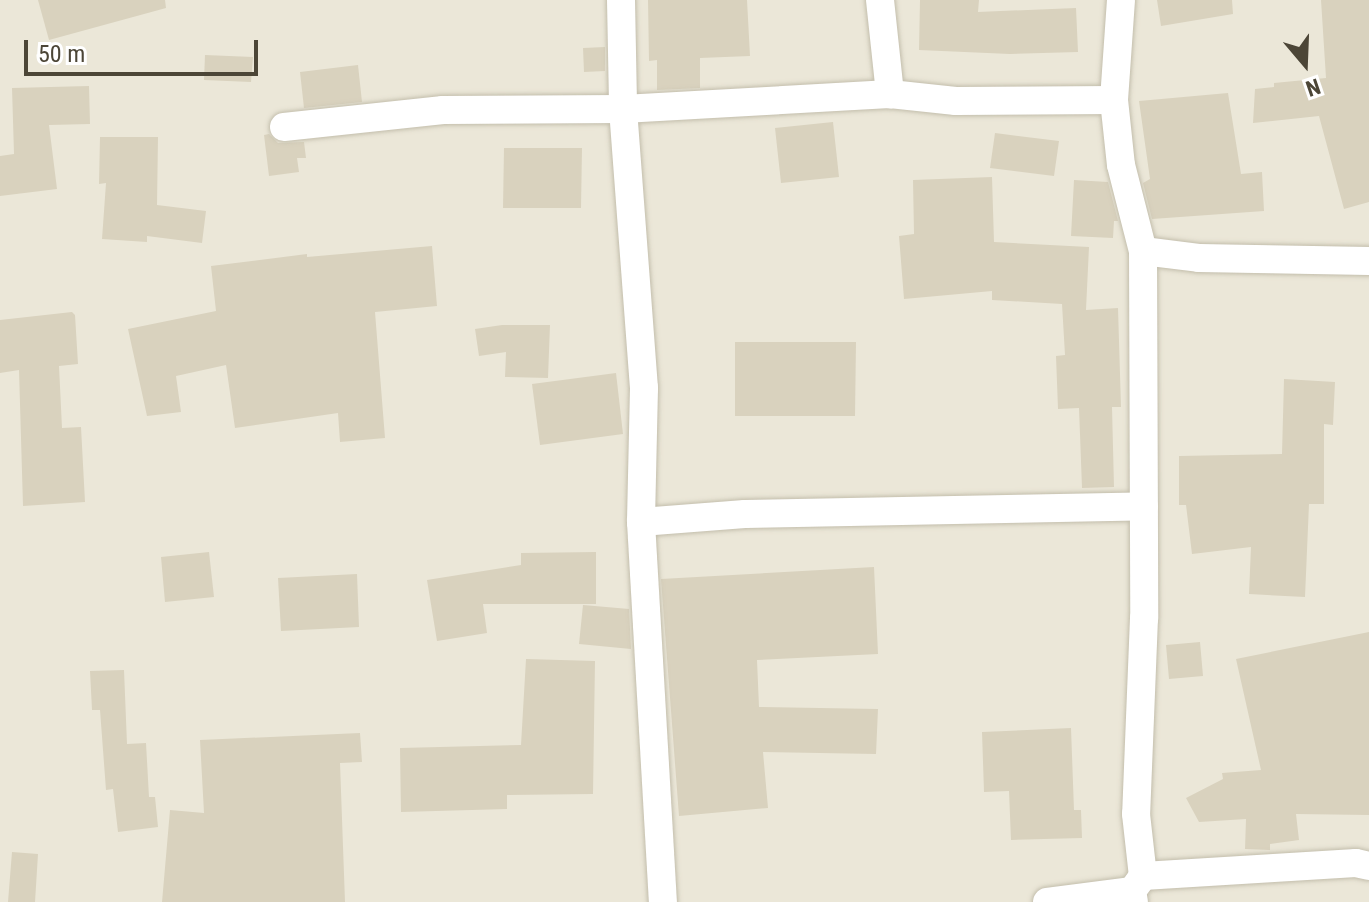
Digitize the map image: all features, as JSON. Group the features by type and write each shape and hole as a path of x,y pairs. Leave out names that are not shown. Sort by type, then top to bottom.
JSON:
{"street":[{"path":"621,0 623,109 644,388 641,522 663,902"},
{"path":"880,0 890,94"},
{"path":"1121,0 1114,100 1121,165 1143,251 1144,618 1136,799 1136,890"},
{"path":"284,127 443,110 623,109 890,94 956,101 1114,100"},
{"path":"1143,251 1199,258 1369,261"},
{"path":"641,522 745,514 1144,506"},
{"path":"1047,902 1356,863 1369,866"}],"shaded area":[{"path":"0,0 1369,0 1369,902 0,902"}],"building":[{"path":"38,0 165,0 166,8 49,40"},
{"path":"648,0 747,0 750,56 700,58 700,88 657,90 657,60 649,61"},
{"path":"920,0 979,0 978,12 1076,8 1078,52 1010,54 919,50"},
{"path":"1157,0 1232,0 1233,14 1161,26"},
{"path":"1321,0 1369,0 1369,202 1344,209 1319,116 1253,123 1255,89 1274,87 1274,83 1326,78"},
{"path":"605,47 605,71 584,72 583,48"},
{"path":"205,55 253,57 251,82 204,80"},
{"path":"358,65 362,102 304,108 300,72"},
{"path":"89,86 90,124 49,125 57,189 0,196 0,156 14,154 12,88"},
{"path":"1228,93 1241,174 1262,172 1264,211 1152,219 1143,183 1150,179 1139,101"},
{"path":"833,122 839,177 781,183 775,128"},
{"path":"995,133 1059,141 1054,176 990,168"},
{"path":"269,134 278,143 304,142 306,158 297,158 299,172 269,176 264,135"},
{"path":"100,137 158,137 157,205 206,211 202,243 147,236 147,242 102,239 106,183 99,184"},
{"path":"504,148 582,148 581,208 503,208"},
{"path":"992,177 994,242 1089,247 1086,310 1118,308 1121,407 1112,407 1114,487 1082,488 1079,408 1058,409 1056,356 1065,355 1062,304 992,300 992,291 904,299 899,236 914,234 913,180"},
{"path":"1074,180 1108,182 1118,221 1114,221 1113,238 1071,236"},
{"path":"432,246 437,306 375,312 385,438 340,442 338,413 235,428 226,365 176,376 181,412 147,416 128,329 216,311 211,266 307,254 307,257"},
{"path":"72,312 75,315 78,364 59,366 62,428 81,427 85,502 23,506 19,370 0,373 0,320"},
{"path":"502,325 550,325 548,378 505,377 506,352 479,356 475,329"},
{"path":"735,342 856,342 855,416 735,416"},
{"path":"616,373 623,434 540,445 532,384"},
{"path":"1284,379 1335,382 1333,425 1324,424 1324,504 1309,504 1305,597 1249,594 1251,547 1192,554 1186,505 1179,505 1179,456 1282,454"},
{"path":"209,552 214,597 165,602 161,557"},
{"path":"596,552 596,604 483,604 487,633 437,641 427,580 521,565 521,553"},
{"path":"874,567 878,654 757,660 759,707 878,709 876,754 763,752 768,808 679,816 661,579"},
{"path":"357,574 359,627 281,631 278,578"},
{"path":"583,605 629,609 631,649 579,644"},
{"path":"1369,632 1369,815 1296,814 1299,840 1270,844 1270,850 1245,849 1246,819 1199,822 1186,798 1223,779 1222,773 1261,770 1236,659"},
{"path":"1200,642 1203,676 1169,679 1166,645"},
{"path":"526,659 595,661 593,794 507,795 507,809 401,812 400,748 521,745"},
{"path":"124,670 127,744 146,743 149,797 155,797 158,827 118,832 113,789 106,790 100,710 92,710 90,671"},
{"path":"1071,728 1074,810 1081,810 1082,838 1011,840 1009,791 984,792 982,732"},
{"path":"360,733 362,762 340,763 345,902 162,902 170,810 204,813 200,740"},
{"path":"12,852 38,854 35,902 8,902"}]}
